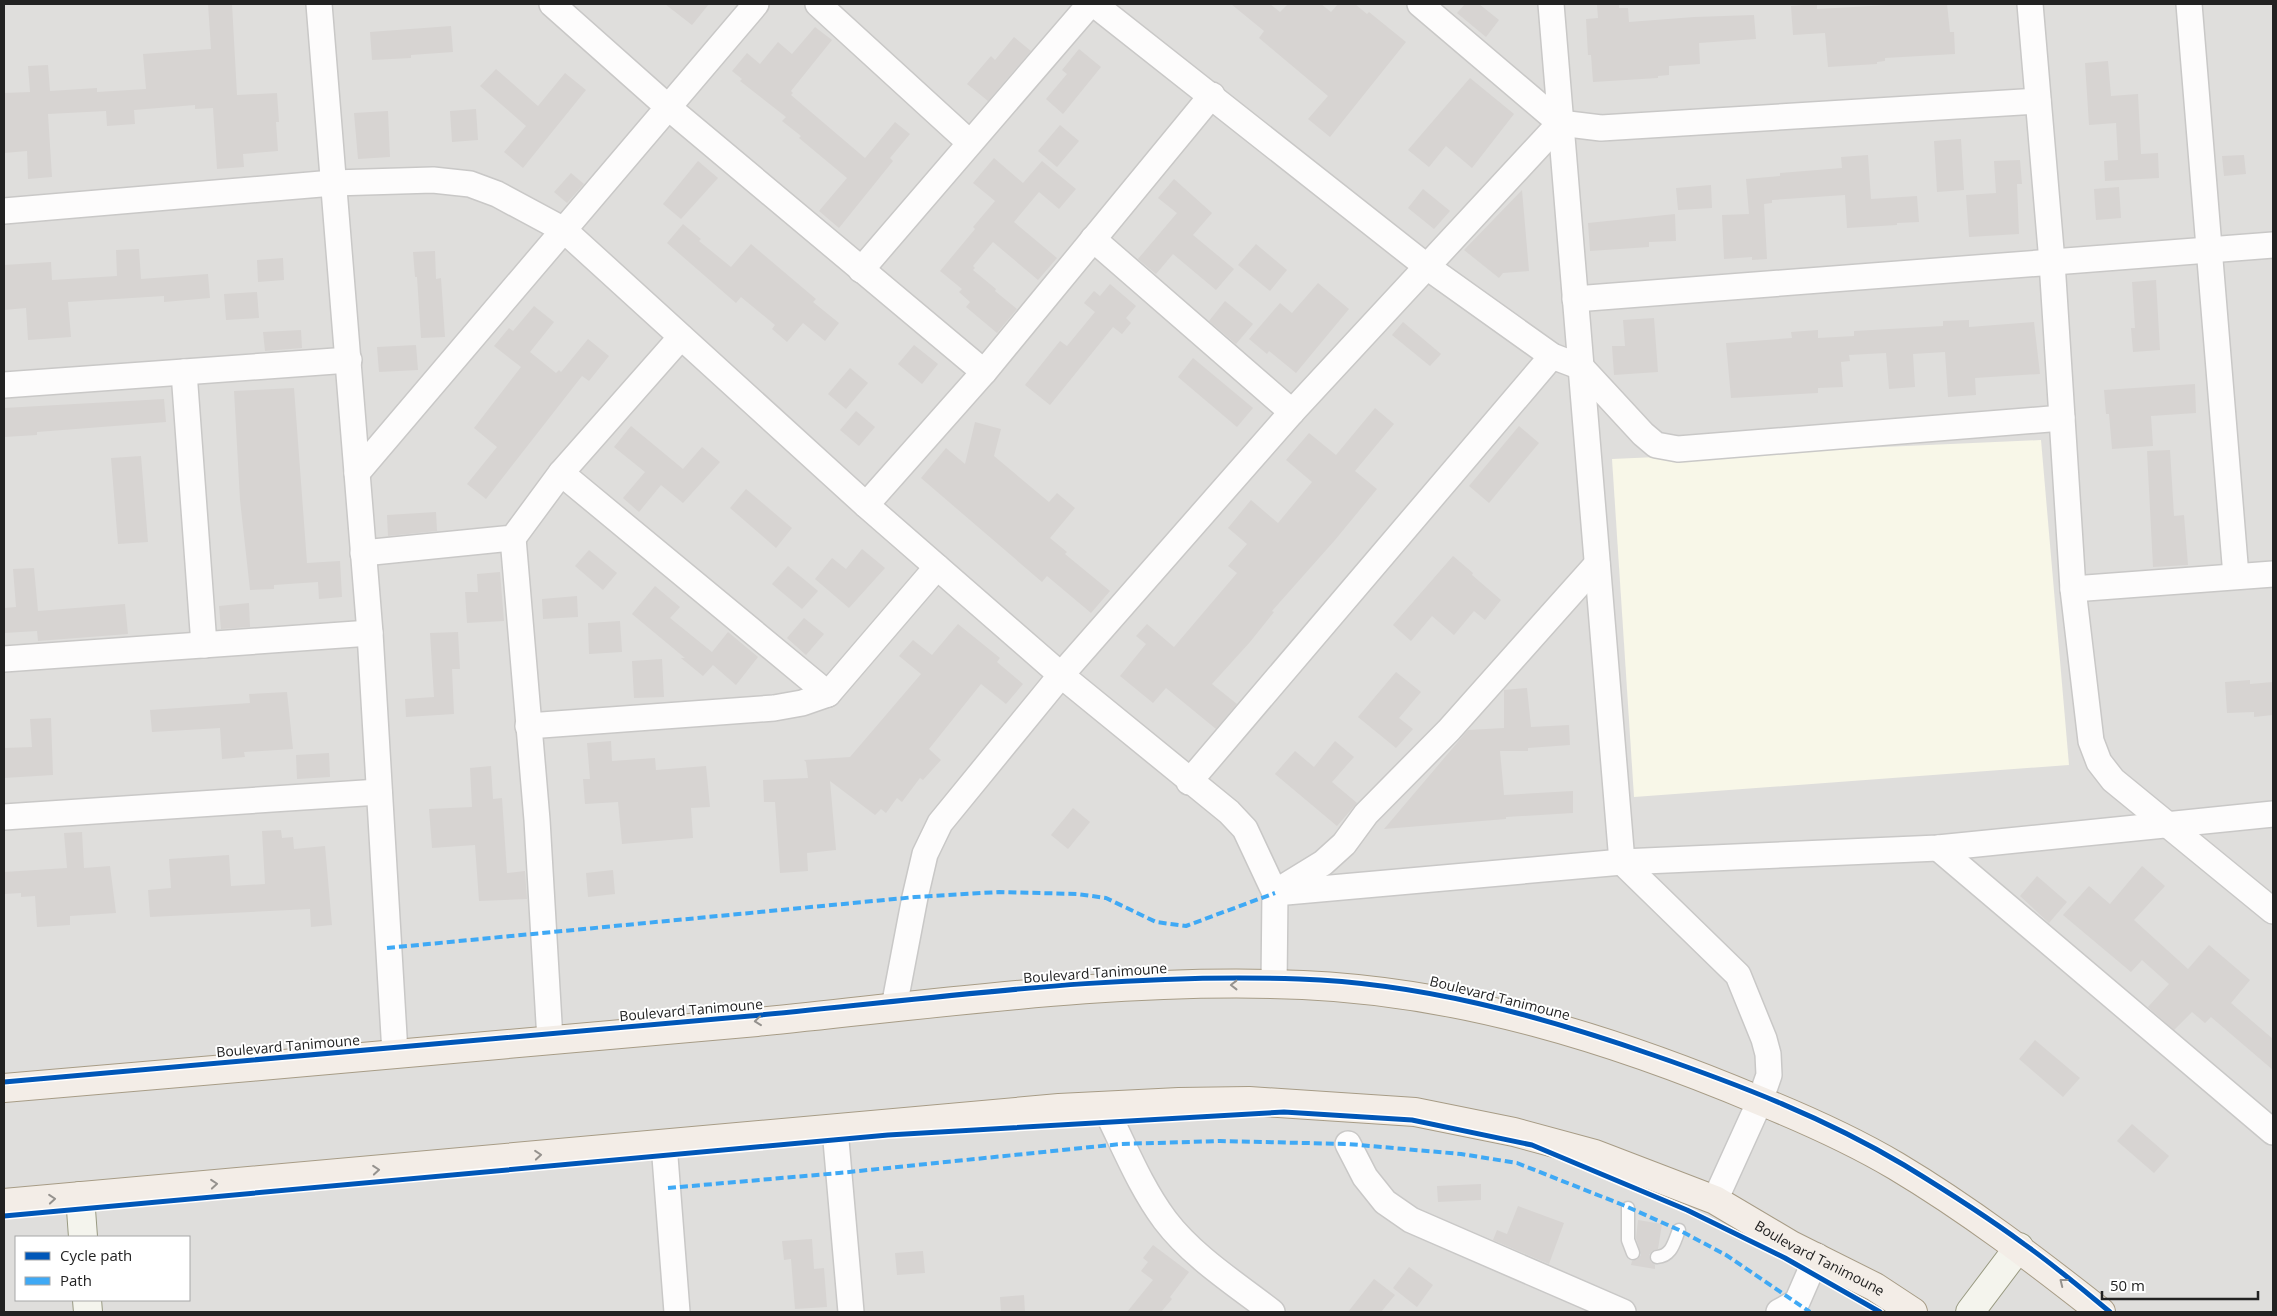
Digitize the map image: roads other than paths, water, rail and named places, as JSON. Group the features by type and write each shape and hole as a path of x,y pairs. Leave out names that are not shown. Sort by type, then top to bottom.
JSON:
{"main road":[{"name":"Boulevard Tanimoune","path":"4,1088 550,1040 1033,993 1168,985 1274,985 1353,988 1406,994 1560,1028 1701,1075 1798,1116 1895,1166 2018,1247 2101,1312"},
{"name":"Boulevard Tanimoune","path":"4,1203 1104,1106 1249,1101 1415,1112 1514,1132 1595,1154 1715,1200 1792,1244 1875,1287 1912,1312"}],"street":[{"path":"319,4 370,633 394,1053"},
{"path":"552,4 669,108 984,372"},
{"path":"357,473 756,4"},
{"path":"818,4 970,142"},
{"path":"861,270 970,142 1092,4 1212,95 1426,266 1552,356 1581,367 1643,434 1656,444 1678,449 2062,418"},
{"path":"1420,4 1560,123 1601,128 2038,101"},
{"path":"1551,4 1622,862 1738,975 1764,1039 1768,1054 1769,1074 1760,1101 1715,1200"},
{"path":"2030,4 2052,262 2073,588 2091,741 2099,762 2113,780 2273,911"},
{"path":"2189,4 2236,576"},
{"path":"866,505 984,372 1212,95"},
{"path":"894,1007 925,854 940,823 1061,674 1292,412 1560,123"},
{"path":"4,211 333,183 433,180 470,184 497,194 564,230 866,505 1061,674 1189,782 1229,812 1245,829 1275,893 1274,985"},
{"path":"1093,239 1292,412"},
{"path":"1575,299 2273,245"},
{"path":"550,1040 537,820 513,538 561,473 681,337"},
{"path":"1189,782 1552,356"},
{"path":"4,385 349,360"},
{"path":"184,372 204,645"},
{"path":"561,473 828,694"},
{"path":"363,553 513,538"},
{"path":"1275,893 1324,863 1344,844 1366,814 1449,730 1597,564"},
{"path":"528,726 774,708 802,703 828,694 937,567"},
{"path":"2073,588 2273,574"},
{"path":"4,659 370,633"},
{"path":"4,817 379,792"},
{"path":"1275,893 1622,862 1938,848 2166,823 2273,814"},
{"path":"1938,848 2273,1132"},
{"path":"1104,1106 1140,1184 1166,1222 1197,1254 1272,1312"},
{"path":"835,1129 851,1312"},
{"path":"664,1144 677,1312"},
{"path":"1348,1144 1365,1177 1384,1202 1411,1220 1623,1312"},
{"path":"80,1196 83,1236"},
{"path":"1970,1312 2018,1247"},
{"path":"1780,1312 1797,1302 1817,1256"}],"lane":[{"path":"1628,1208 1628,1240 1633,1253"},
{"path":"1657,1257 1664,1256 1670,1252 1679,1230"}]}
